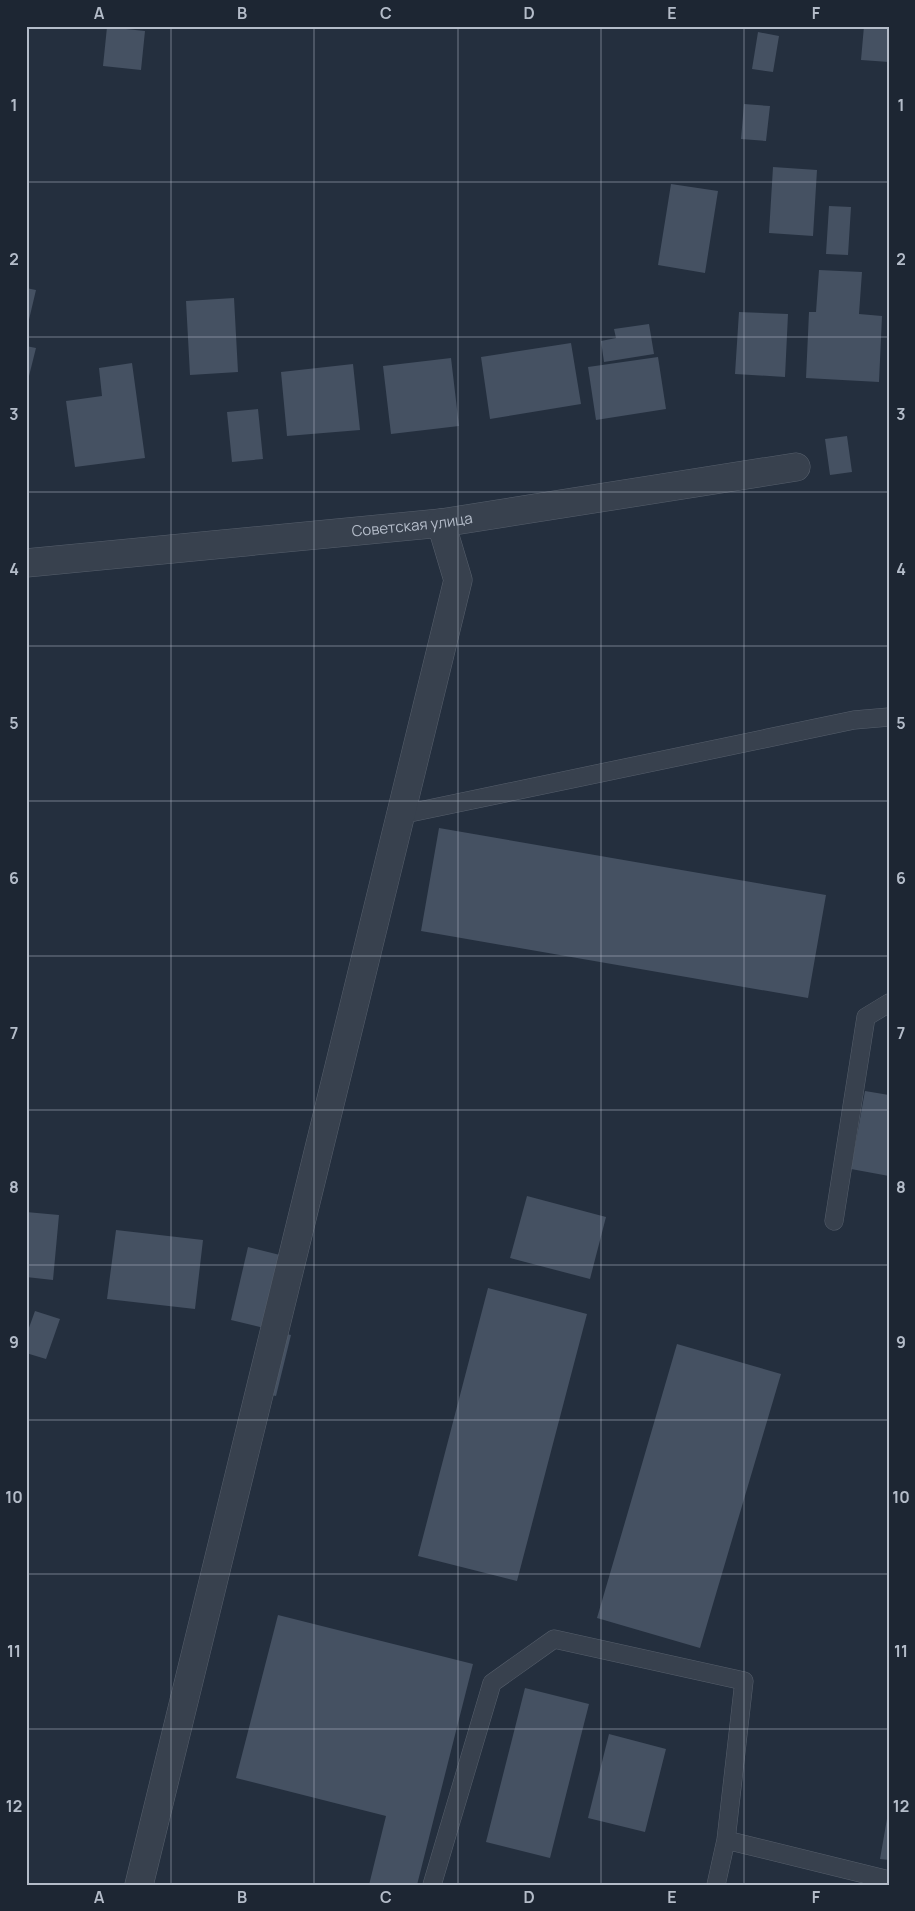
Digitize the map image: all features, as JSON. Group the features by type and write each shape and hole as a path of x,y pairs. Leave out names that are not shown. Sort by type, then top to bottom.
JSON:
{"street":[{"name":"Советская улица","path":"26,563 440,523 796,467"},
{"path":"139,1885 458,580 440,523"}],"lane":[{"path":"400,815 854,720 889,717"},
{"path":"834,1221 866,1017 889,1003"},
{"path":"432,1885 492,1682 554,1639 744,1681 726,1840 716,1885"},
{"path":"726,1840 885,1881"}],"building":[{"path":"864,26 889,26 889,62 861,60"},
{"path":"107,27 145,31 141,70 103,66"},
{"path":"758,32 779,36 773,72 752,69"},
{"path":"744,104 770,106 766,141 741,139"},
{"path":"773,167 817,170 813,236 769,233"},
{"path":"671,184 718,191 705,273 658,265"},
{"path":"829,206 851,207 848,255 826,254"},
{"path":"819,270 862,272 859,314 882,316 879,382 806,378 809,312 816,312"},
{"path":"26,288 36,290 27,328 26,328"},
{"path":"234,298 238,372 190,375 186,301"},
{"path":"739,312 788,314 785,377 735,374"},
{"path":"649,324 654,354 604,362 601,341 616,338 614,329"},
{"path":"571,343 581,404 490,419 481,357"},
{"path":"26,346 36,348 27,384 26,384"},
{"path":"658,357 666,409 596,420 588,367"},
{"path":"451,358 459,426 391,434 383,366"},
{"path":"132,363 145,458 75,467 66,401 102,396 99,368"},
{"path":"353,364 360,430 287,436 281,372"},
{"path":"258,409 263,459 232,462 227,412"},
{"path":"847,436 852,472 830,475 825,439"},
{"path":"439,828 826,895 808,998 421,931"},
{"path":"865,1091 889,1095 889,1176 851,1169"},
{"path":"527,1196 606,1217 590,1279 510,1258"},
{"path":"26,1212 59,1215 53,1280 26,1277"},
{"path":"116,1230 203,1240 195,1309 107,1299"},
{"path":"248,1247 300,1260 282,1333 291,1335 276,1396 253,1391 268,1329 231,1320"},
{"path":"488,1288 587,1314 517,1581 418,1556"},
{"path":"35,1311 60,1319 46,1359 26,1353 26,1336"},
{"path":"677,1344 781,1374 700,1648 597,1618"},
{"path":"278,1615 473,1664 417,1885 369,1885 386,1816 236,1778"},
{"path":"525,1688 589,1704 550,1858 486,1842"},
{"path":"609,1734 666,1749 645,1832 588,1818"},
{"path":"889,1813 889,1860 880,1859"}]}
